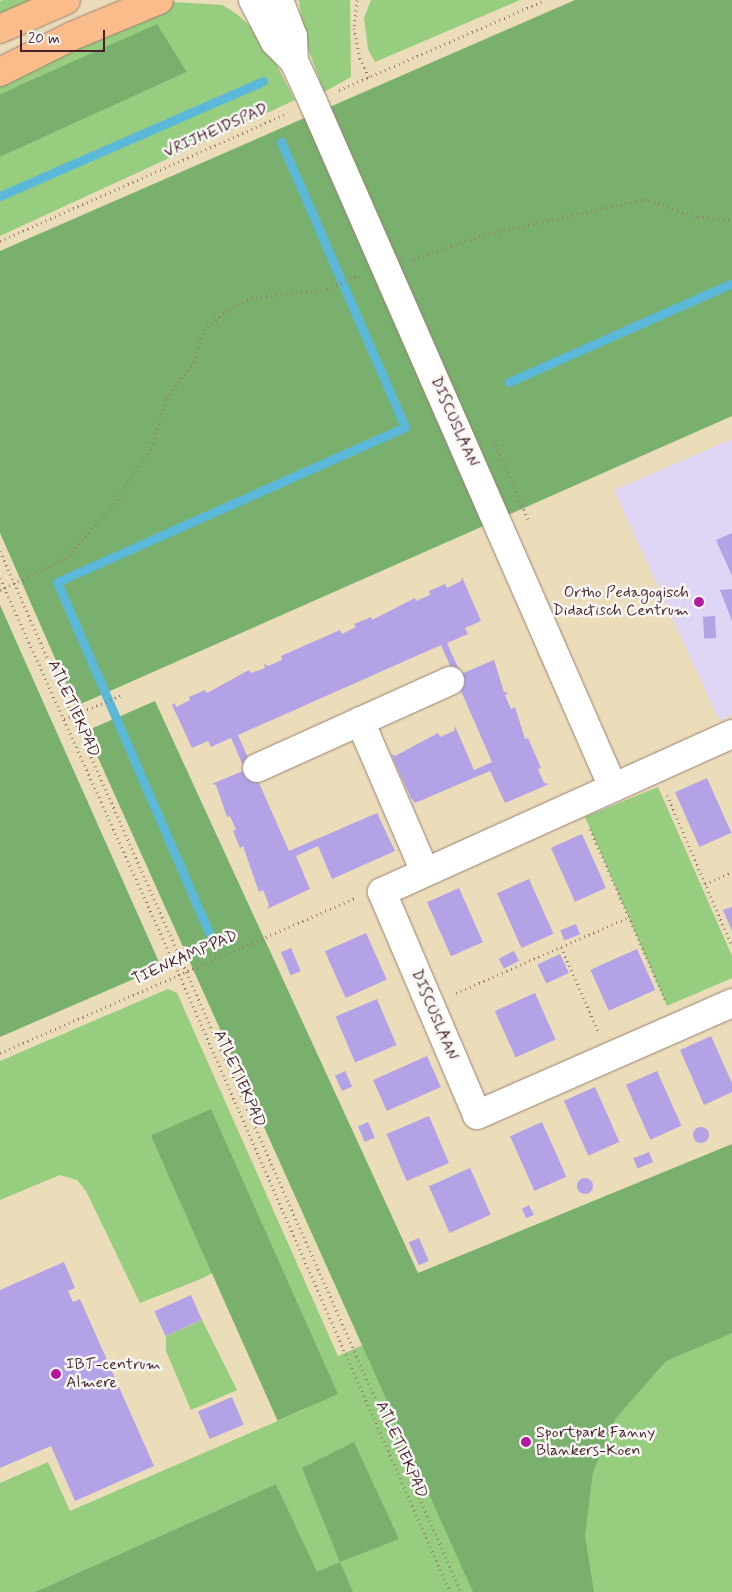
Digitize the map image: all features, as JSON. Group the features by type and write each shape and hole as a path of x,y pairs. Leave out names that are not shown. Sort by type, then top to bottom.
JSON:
{"main road":[{"path":"0,29 66,0"},
{"path":"0,72 72,36 159,0"}],"street":[{"name":"DISCUSLAAN","path":"253,0 275,42 294,61 313,102 612,786"},
{"name":"DISCUSLAAN","path":"279,0 292,36 294,61"},
{"path":"257,768 450,681"},
{"path":"360,721 425,872"},
{"path":"382,892 612,786 732,734"},
{"name":"DISCUSLAAN","path":"382,892 477,1115 732,1003"}],"path":[{"path":"357,0 354,28 360,58 370,77"},
{"name":"VRIJHEIDSPAD","path":"0,241 545,0"},
{"path":"413,259 484,235 644,199 698,217 732,220"},
{"path":"0,590 65,558 114,504 151,448 166,398 194,362 204,330 225,312 251,298 327,289 354,278"},
{"path":"0,551 461,1592"},
{"name":"ATLETIEKPAD","path":"0,578 180,974 450,1592"},
{"path":"64,719 122,695"},
{"path":"664,788 732,946"},
{"path":"587,821 669,1007"},
{"path":"705,884 732,872"},
{"name":"TIENKAMPPAD","path":"0,1053 361,895 382,892"},
{"path":"430,1004 629,917"},
{"path":"561,947 602,1039 600,1044 605,1058"}],"shaded area":[{"name":"Ortho Pedagogisch Didactisch Centrum","path":"732,439 732,715 719,720 614,490"}],"green space":[{"path":"50,0 0,24 0,1"},
{"path":"299,0 350,0 351,77 324,92 304,37"},
{"path":"371,0 520,0 375,62 368,49 364,18"},
{"path":"575,0 732,0 732,416 76,706 0,533 0,251"},
{"path":"174,2 222,5 237,14 252,28 273,58 295,100 0,236 0,157 187,72 157,25 0,94 0,84 139,15"},
{"path":"157,24 187,72 0,157 0,94"},
{"path":"0,605 159,962 157,969 0,1037"},
{"path":"155,701 418,1273 732,1144 732,1333 666,1361 616,1418 593,1472 585,1536 594,1592 473,1592 86,731"},
{"path":"658,787 732,956 732,978 667,1006 585,817"},
{"name":"Sportpark Fanny Blankers-Koen","path":"168,989 177,993 338,1356 732,1180 732,1592 163,1592 297,1530 276,1484 35,1592 0,1592 0,1483 48,1462 70,1511 305,1409 292,1377 322,1364 211,1110 151,1137 213,1273 196,1281 140,1303 86,1191 77,1180 60,1175 0,1200 0,1061"},
{"path":"211,1109 338,1394 278,1421 151,1136"},
{"path":"202,1320 237,1390 191,1410 166,1351 166,1336"},
{"path":"354,1442 399,1539 340,1562 302,1468"},
{"path":"276,1484 317,1572 340,1562 353,1592 35,1592"}],"building":[{"path":"732,533 732,576 716,540"},
{"path":"462,577 481,621 465,628 468,634 447,643 461,674 494,660 504,692 509,693 505,695 511,709 515,707 525,739 528,738 541,768 538,769 544,783 549,784 505,803 490,771 415,803 411,798 391,754 395,756 438,733 440,737 454,731 455,726 474,770 492,762 441,645 238,735 289,851 377,813 395,851 332,879 318,846 296,856 310,889 267,909 269,905 263,890 259,892 243,846 240,848 233,831 236,830 230,816 227,817 216,785 212,784 245,770 231,738 211,747 208,741 192,748 172,705 175,703 176,707 190,700 189,697 205,690 207,693 249,670 251,673 265,668 264,664 268,666 282,660 281,656 340,630 342,634 356,627 354,624 371,617 372,620 415,598 416,601 430,595 429,591 445,584 447,588 461,581"},
{"path":"718,585 720,590 732,589 732,621"},
{"path":"715,616 716,638 704,639 703,617"},
{"path":"707,778 731,833 699,847 675,792"},
{"path":"582,834 606,888 575,902 551,848"},
{"path":"529,879 553,934 521,948 497,893"},
{"path":"459,888 483,942 451,956 427,902"},
{"path":"732,907 732,931 723,910"},
{"path":"576,924 580,934 564,941 560,930"},
{"path":"366,933 387,980 346,998 325,951"},
{"path":"291,948 301,971 291,975 281,952"},
{"path":"637,949 655,990 609,1011 590,970"},
{"path":"514,951 519,961 504,969 499,959"},
{"path":"560,954 569,973 546,984 537,965"},
{"path":"535,993 556,1040 516,1057 495,1011"},
{"path":"377,999 397,1045 355,1063 336,1017"},
{"path":"711,1036 732,1083 732,1092 704,1105 680,1050"},
{"path":"427,1056 441,1087 387,1111 373,1080"},
{"path":"345,1071 352,1086 342,1091 335,1076"},
{"path":"657,1071 681,1126 650,1140 626,1085"},
{"path":"595,1087 619,1142 588,1156 564,1101"},
{"path":"429,1116 449,1163 407,1181 387,1134"},
{"path":"368,1122 375,1138 365,1142 358,1126"},
{"path":"542,1122 566,1177 534,1191 510,1136"},
{"path":"701,1127 709,1135 701,1143 693,1135"},
{"path":"649,1152 653,1162 637,1169 633,1158"},
{"path":"470,1168 491,1215 450,1233 429,1186"},
{"path":"585,1178 593,1186 585,1194 577,1186"},
{"path":"529,1205 534,1215 526,1218 522,1209"},
{"path":"419,1238 429,1261 419,1265 409,1242"},
{"name":"IBT-centrum Almere","path":"64,1262 75,1288 68,1291 73,1302 80,1299 154,1466 75,1501 51,1446 0,1468 0,1290"},
{"path":"191,1295 202,1320 165,1336 154,1311"},
{"path":"232,1397 244,1425 210,1439 198,1411"}],"waterway":[{"path":"0,196 263,81"},
{"path":"209,933 57,582 405,427 281,142"},
{"path":"509,382 732,283"}],"place":[{"name":"Ortho Pedagogisch Didactisch Centrum","path":"699,602"},
{"name":"IBT-centrum Almere","path":"56,1374"},
{"name":"Sportpark Fanny Blankers-Koen","path":"526,1442"}]}
